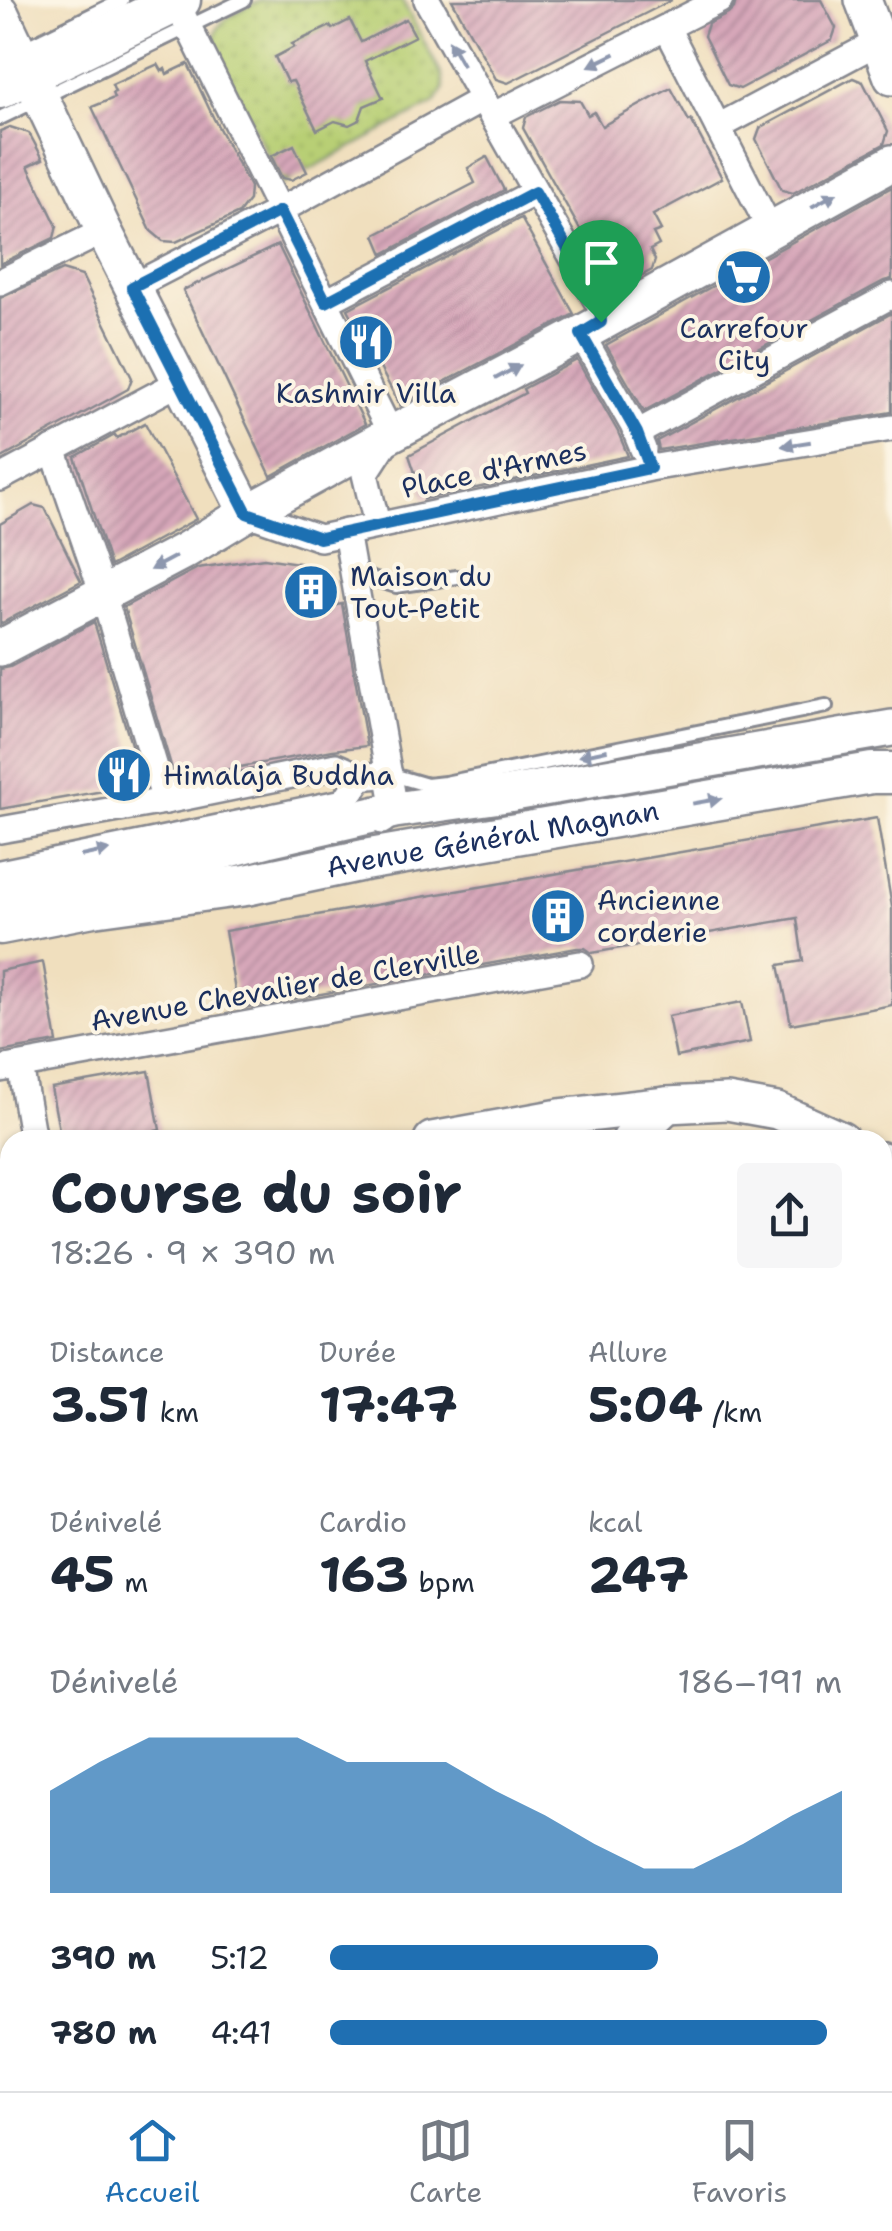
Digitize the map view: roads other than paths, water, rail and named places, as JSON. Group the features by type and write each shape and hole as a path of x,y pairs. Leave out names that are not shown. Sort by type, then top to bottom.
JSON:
{"main road":[{"path":"17,74 181,10"},
{"name":"Avenue Général Magnan","path":"0,924 872,773 892,773"}],"street":[{"path":"426,0 600,306 591,328 650,468"},
{"path":"132,287 487,107 720,0"},
{"path":"862,0 892,77"},
{"path":"181,10 390,434"},
{"path":"0,12 17,74 104,232 247,513"},
{"path":"666,28 770,229"},
{"path":"718,127 878,42"},
{"path":"0,648 892,163"},
{"path":"326,302 535,192"},
{"path":"0,282 104,232"},
{"path":"637,433 892,295"},
{"path":"0,478 180,382"},
{"name":"Place d'Armes","path":"247,513 320,538 650,468 892,428"},
{"path":"377,524 366,474 390,434"},
{"path":"53,449 103,594 165,801"},
{"path":"346,532 395,810"},
{"name":"Avenue Général Magnan","path":"0,900 159,868 395,810 892,728"},
{"path":"0,830 336,766 361,777 389,774"},
{"path":"0,872 344,802 361,777"},
{"name":"Avenue Général Magnan","path":"93,906 374,828 395,810"},
{"name":"Avenue Chevalier de Clerville","path":"10,1067 580,964"},
{"path":"10,1067 30,1130"},
{"path":"488,1130 666,1104 727,1102 777,1111 816,1130"},
{"path":"640,1130 666,1104"},
{"path":"560,1117 582,1130"}],"lane":[{"path":"0,118 17,74 122,0"},
{"path":"181,10 244,0"},
{"path":"354,573 396,586 457,576"},
{"path":"389,774 427,786 826,706"}],"place":[{"name":"Carrefour City","path":"744,277"},
{"name":"Kashmir Villa","path":"366,342"},
{"name":"Maison du Tout-Petit","path":"311,592"},
{"name":"Himalaja Buddha","path":"124,775"},
{"name":"Ancienne corderie","path":"558,916"}]}
